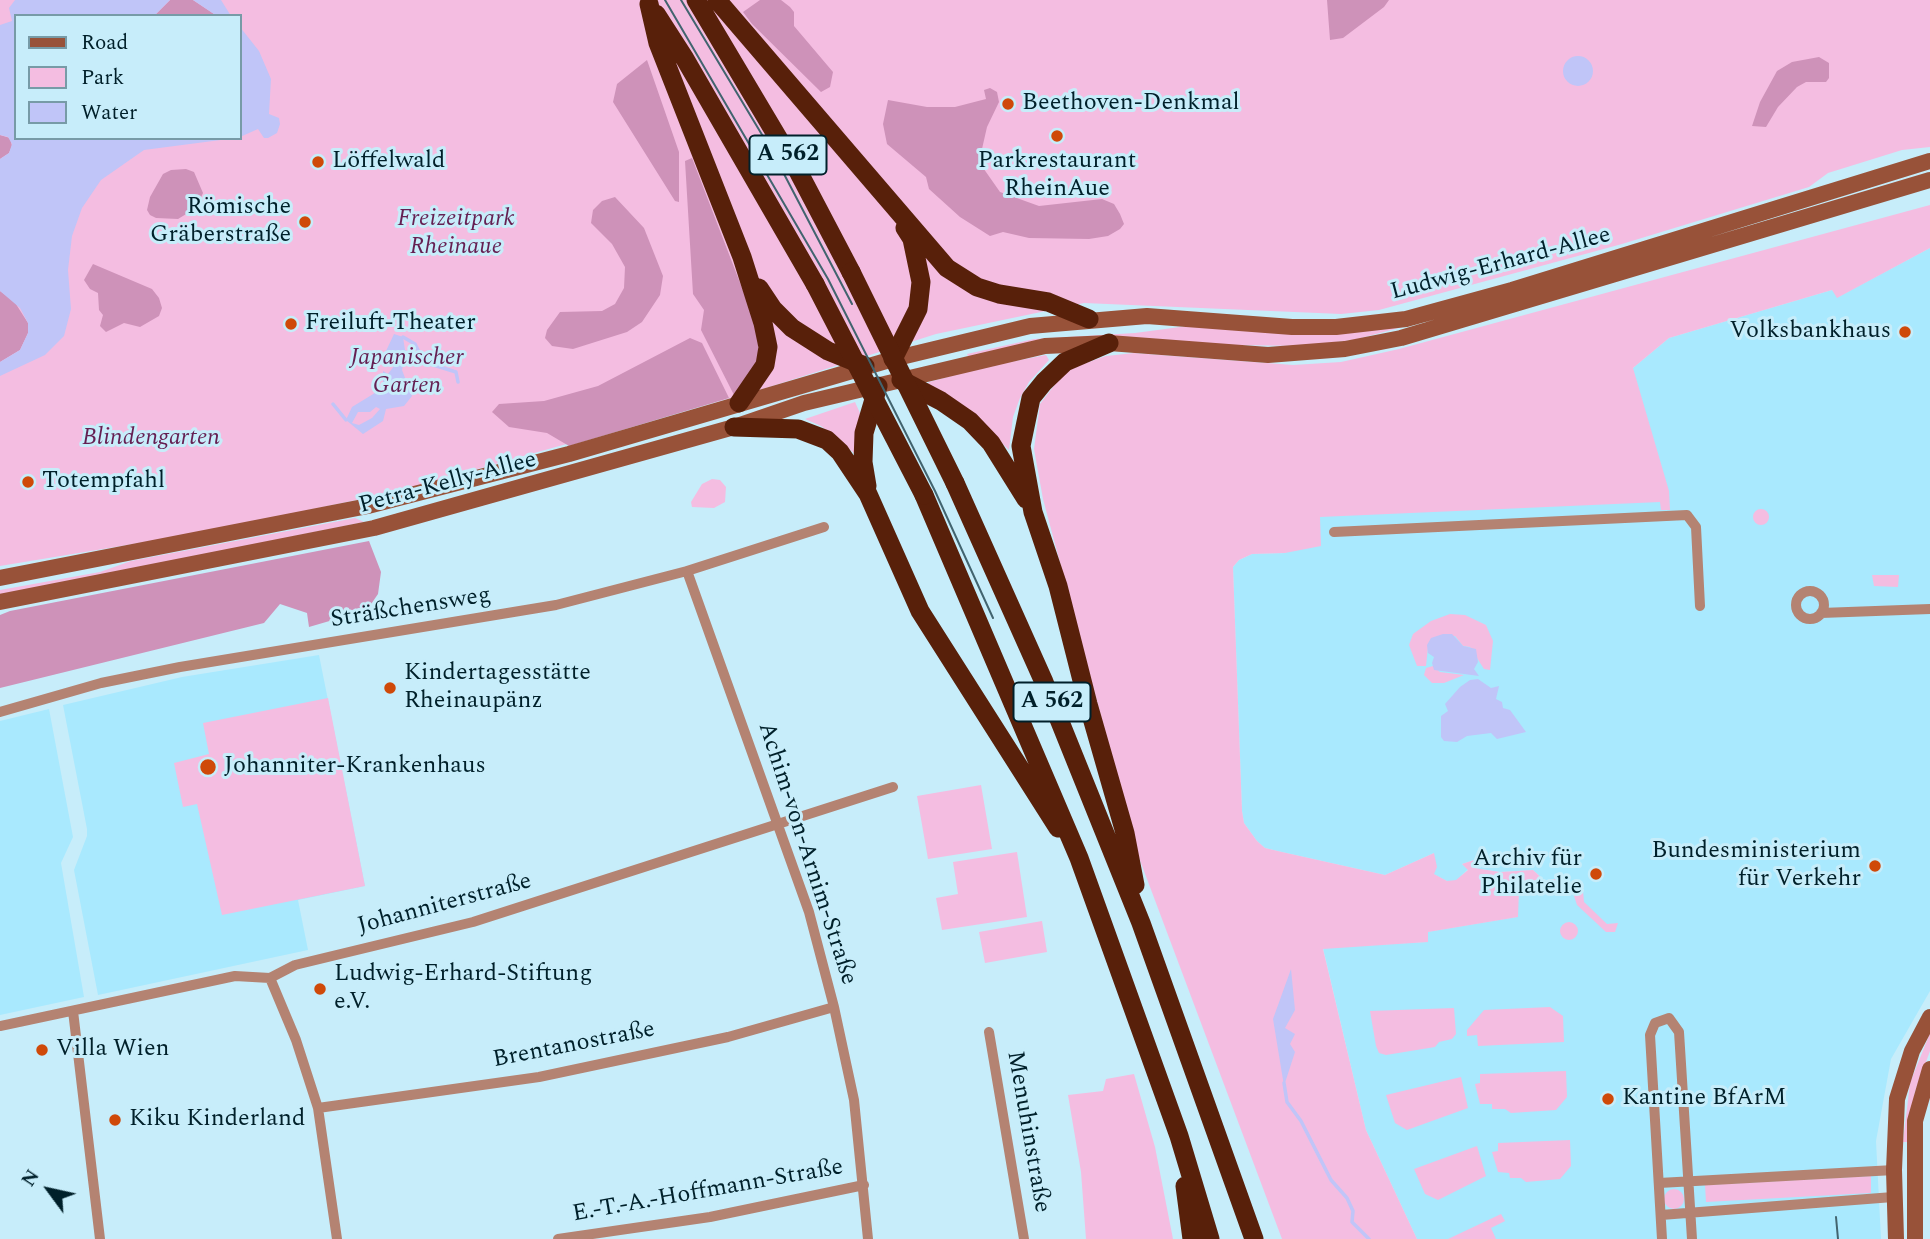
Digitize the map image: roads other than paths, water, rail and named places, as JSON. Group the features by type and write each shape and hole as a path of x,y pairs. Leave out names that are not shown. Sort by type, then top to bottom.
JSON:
{"highway":[{"name":"A 562","path":"696,0 799,173 955,483 1044,682 1141,923 1254,1239"},
{"path":"717,0 947,268 962,279 999,295 1048,302 1089,319"},
{"path":"648,2 658,43 677,64 742,257 768,347 759,377 739,403"},
{"name":"A 562","path":"677,64 815,284 924,495 1079,858 1179,1136 1210,1239"},
{"path":"868,494 863,462 864,433 885,373 918,309 920,282 912,239 887,197"},
{"path":"742,257 773,309 792,328 828,351 885,373 940,401 970,421 997,451 1033,512"},
{"path":"1109,343 1065,362 1031,398 1021,446 1033,512 1058,586 1125,833 1141,923"},
{"path":"734,427 799,429 814,433 840,452 868,494 920,611 1024,778 1079,858"},
{"path":"1179,1136 1192,1239"},
{"path":"1231,1171 1269,1239"}],"main road":[{"name":"Ludwig-Erhard-Allee","path":"885,373 1030,326 1089,319 1147,316 1336,327 1406,319 1513,290 1930,161"},
{"name":"Ludwig-Erhard-Allee","path":"885,373 1045,346 1109,343 1268,355 1345,349 1401,338 1930,180"},
{"name":"Ludwig-Erhard-Allee","path":"1909,186 1930,186"},
{"name":"Petra-Kelly-Allee","path":"0,578 368,506 569,454 739,403 885,373"},
{"name":"Petra-Kelly-Allee","path":"0,602 374,528 734,427 885,373"},
{"path":"1896,1239 1894,1170 1897,1100 1912,1051 1930,1017"},
{"path":"1916,1239 1916,1121 1930,1069"},
{"path":"1894,1170 1914,1170"},
{"path":"1894,1197 1915,1191"}],"street":[{"path":"1334,532 1687,515 1696,527 1700,606"},
{"name":"Sträßchensweg","path":"0,712 114,681 544,607 687,571 824,527"},
{"name":"Achim-von-Arnim-Straße","path":"687,571 808,912 834,1007 854,1100 868,1239"},
{"path":"1821,613 1930,609"},
{"name":"Johanniterstraße","path":"0,1026 235,976 270,978 295,965 473,922 776,822 893,787"},
{"path":"270,978 296,1040 318,1108 337,1239"},
{"name":"Brentanostraße","path":"318,1108 539,1077 728,1037 834,1007"},
{"path":"73,1011 100,1239"},
{"path":"1662,1239 1650,1035 1655,1023 1669,1018 1679,1032 1692,1239"},
{"name":"Menuhinstraße","path":"989,1032 1024,1239"},
{"path":"1659,1183 1894,1170"},
{"name":"E.-T.-A.-Hoffmann-Straße","path":"558,1239 710,1217 864,1185"},
{"path":"1661,1215 1894,1197"}],"water":[{"path":"15,0 170,0 156,14 14,14 14,140 221,140 144,150 101,180 82,208 72,236 68,270 71,309 64,336 45,355 0,376 0,362 20,350 28,333 28,323 20,308 0,291 0,159 9,153 12,144 8,137 0,135 0,25 12,21 9,8"},
{"path":"193,0 221,0 230,14 214,14"},
{"path":"242,30 259,51 271,79 269,114 279,118 280,124 277,133 268,138 264,138 258,129 242,136"},
{"path":"1578,56 1584,57 1592,65 1592,77 1584,85 1578,86 1572,85 1564,77 1563,71 1564,65 1572,57"},
{"path":"394,334 403,337 405,350 417,357 416,361 404,361 402,370 412,396 404,406 386,409 383,421 363,434 346,420 352,407 383,388 383,371 388,374 394,366 386,351","holes":["376,407 380,409 372,418 359,425 352,423 358,412 370,412"]},
{"path":"1452,634 1463,646 1476,649 1478,662 1474,669 1479,676 1434,670 1434,657 1428,653 1427,645 1431,638"},
{"path":"1478,679 1491,688 1499,686 1496,699 1502,702 1503,708 1510,710 1526,732 1497,739 1491,733 1467,736 1457,742 1444,741 1441,737 1441,716 1448,711 1445,704 1460,687 1470,680"},
{"path":"1291,969 1295,1010 1285,1028 1295,1034 1290,1044 1295,1052 1284,1086 1273,1019"}],"waterway":[{"path":"403,337 415,344 424,362"},
{"path":"417,360 456,372 458,382"},
{"path":"333,404 346,420"},
{"path":"1284,1083 1287,1102 1301,1121 1331,1180 1347,1198 1353,1211 1352,1222 1369,1239"}],"tram line":[{"path":"665,0 828,279 935,491 993,618"},
{"path":"681,0 773,153 852,304"},
{"path":"1836,1217 1838,1239"}],"place":[{"name":"Beethoven-Denkmal","path":"1008,104"},
{"name":"Parkrestaurant RheinAue","path":"1057,136"},
{"name":"Löffelwald","path":"318,162"},
{"name":"Römische Gräberstraße","path":"305,222"},
{"name":"Freiluft-Theater","path":"291,324"},
{"name":"Volksbankhaus","path":"1905,332"},
{"name":"Totempfahl","path":"28,482"},
{"name":"Kindertagesstätte Rheinaupänz","path":"390,688"},
{"name":"Johanniter-Krankenhaus","path":"208,767"},
{"name":"Bundesministerium für Verkehr","path":"1875,866"},
{"name":"Archiv für Philatelie","path":"1596,874"},
{"name":"Ludwig-Erhard-Stiftung e.V.","path":"320,989"},
{"name":"Villa Wien","path":"42,1050"},
{"name":"Kantine BfArM","path":"1608,1099"},
{"name":"Kiku Kinderland","path":"115,1120"}],"park label":[{"name":"Freizeitpark Rheinaue","path":"456,234"},
{"name":"Japanischer Garten","path":"407,373"},
{"name":"Blindengarten","path":"151,439"}]}
